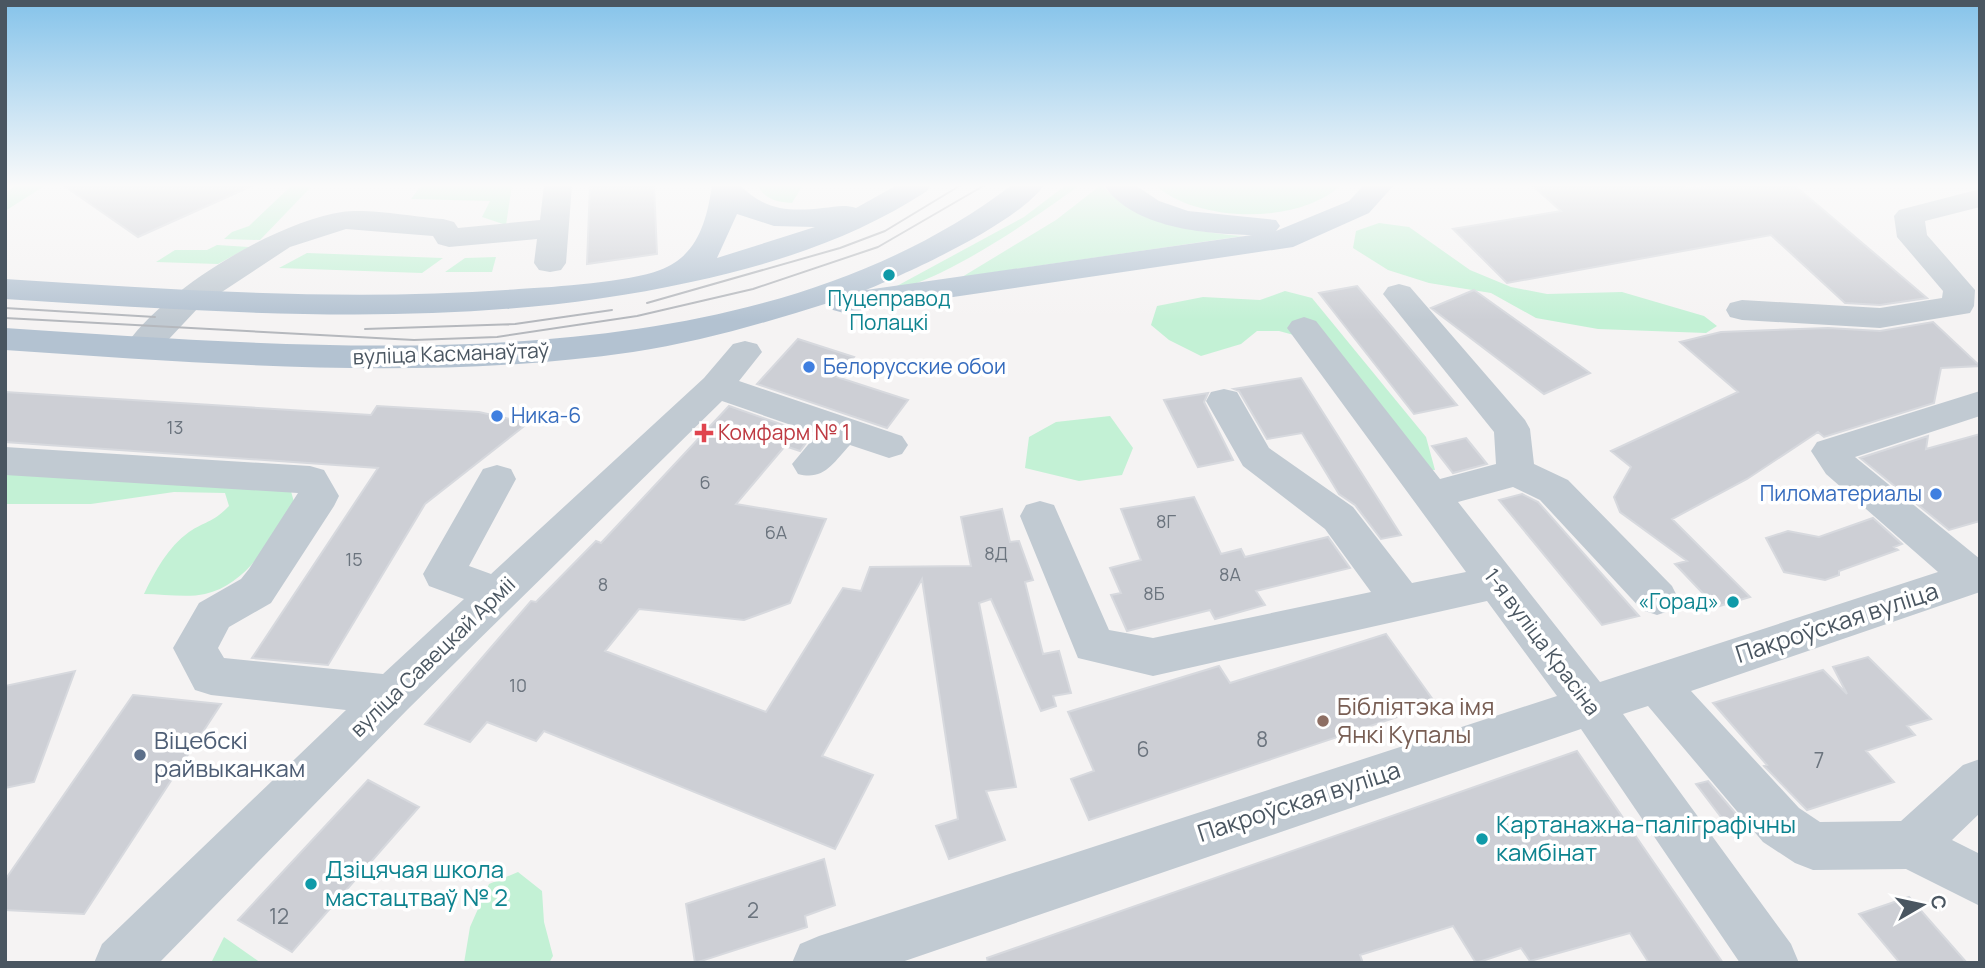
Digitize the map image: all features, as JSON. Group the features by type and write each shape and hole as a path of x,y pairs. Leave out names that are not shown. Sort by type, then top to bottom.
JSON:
{"main road":[{"path":"669,280 707,251 716,230"},
{"path":"5,289 239,303 486,304 576,295 669,280 773,253 833,230"},
{"path":"859,290 964,230"},
{"path":"859,290 1293,238 1313,230"},
{"name":"вуліца Касманаўтаў","path":"5,339 141,348 415,359 520,356 620,344 740,336 781,310 859,290"}],"street":[{"path":"141,348 188,300 279,242 314,230"},
{"path":"444,230 449,238 531,230"},
{"path":"550,263 554,230"},
{"path":"1742,310 1880,318 1958,306 1959,290 1912,237 1911,230"},
{"path":"1399,294 1512,429 1516,472"},
{"name":"1-я вуліца Красіна","path":"1304,328 1591,706 1772,963"},
{"name":"вуліца Савецкай Арміі","path":"121,963 392,695 716,386 740,336"},
{"path":"716,386 841,431 889,445"},
{"path":"1224,401 1256,457 1339,518 1401,600"},
{"path":"1976,576 1839,464 1830,451 1980,403"},
{"path":"811,464 841,431"},
{"path":"5,461 310,480 320,496 264,581 256,591 214,615 195,648 211,676 392,695"},
{"path":"1430,496 1516,472 1554,490 1657,598"},
{"path":"497,479 444,575 497,594"},
{"path":"1040,516 1094,645 1153,657 1401,600 1496,582"},
{"name":"Пакроўская вуліца","path":"819,963 1976,576"},
{"path":"1656,683 1781,825 1813,846 1910,845 1980,881"},
{"path":"1910,845 1980,781"}],"green space":[{"path":"269,230 260,240 224,239 232,232"},
{"path":"1000,230 1015,230 932,277 884,293"},
{"path":"1039,230 1196,230 1243,236 962,277"},
{"path":"1414,230 1470,270 1511,287 1547,294 1622,292 1704,316 1717,326 1706,333 1598,329 1536,318 1491,293 1429,283 1388,270 1353,248 1356,231"},
{"path":"217,245 249,247 218,264 156,262 175,250 207,250"},
{"path":"307,253 443,258 422,273 279,268"},
{"path":"496,257 492,272 445,272 465,258"},
{"path":"1285,291 1312,298 1426,437 1435,470 1412,469 1320,342 1279,331 1257,331 1241,344 1201,356 1169,340 1151,325 1157,306 1203,297 1260,300"},
{"path":"1110,416 1133,448 1122,475 1079,481 1025,468 1029,437 1056,422"},
{"path":"5,468 289,484 294,502 258,557 247,570 221,589 183,596 144,594 168,552 189,532 214,519 229,506 225,493 174,492 91,504 5,504"},
{"path":"518,872 542,891 544,922 553,956 549,963 464,963 470,927 489,884"},
{"path":"224,937 261,963 211,963"}],"building":[{"path":"128,230 153,230 138,237"},
{"path":"588,230 656,230 657,254 587,264"},
{"path":"1454,230 1847,230 1927,298 1880,305 1845,303 1771,235 1507,283"},
{"path":"1357,286 1457,405 1414,414 1319,293"},
{"path":"1474,290 1590,373 1544,394 1431,308"},
{"path":"1933,322 1980,366 1941,368 1934,403 1824,437 1818,432 1747,479 1672,519 1750,597 1716,607 1675,564 1687,561 1620,512 1614,497 1631,467 1611,451 1738,392 1680,342 1721,332 1828,328 1880,331"},
{"path":"798,339 854,357 837,377 908,400 887,428 757,384"},
{"path":"1301,378 1401,535 1381,539 1355,505 1339,494 1302,433 1267,439 1239,391 1234,389"},
{"path":"5,392 371,415 377,406 479,412 528,423 425,504 328,665 252,658 378,468 5,442"},
{"path":"1208,393 1204,402 1233,460 1198,467 1164,400"},
{"path":"729,406 812,435 800,451 785,446 736,504 826,519 790,603 744,620 639,609 605,651 766,712 843,588 861,591 870,567 971,566 961,517 1002,509 1010,542 1019,541 1033,580 1025,582 1043,654 1059,651 1071,693 1053,696 1056,706 1041,711 991,599 979,603 1016,787 986,791 1005,840 949,859 936,826 958,819 922,579 822,756 873,775 835,849 544,731 536,741 487,722 470,742 425,724 531,601 536,602 596,541 601,543"},
{"name":"Пиломатериалы","path":"1980,434 1980,521 1949,530 1860,458 1928,436 1926,449"},
{"path":"1466,438 1487,464 1453,473 1432,446"},
{"path":"1522,494 1538,502 1639,616 1602,625 1499,500"},
{"path":"1194,497 1221,554 1241,549 1245,557 1328,537 1350,568 1256,591 1265,605 1215,619 1210,610 1127,631 1111,595 1121,593 1110,568 1141,560 1121,509"},
{"path":"1873,518 1902,544 1894,547 1898,550 1839,571 1839,575 1825,580 1784,572 1766,538 1788,531 1819,537"},
{"path":"1386,634 1436,704 1089,820 1071,779 1094,771 1068,712 1219,666 1230,683"},
{"path":"1868,657 1931,719 1907,726 1915,735 1866,751 1894,782 1807,810 1764,766 1767,765 1713,703 1823,670 1847,694 1833,667"},
{"path":"75,671 34,782 5,788 5,686"},
{"name":"Віцебскі райвыканкам","path":"133,695 221,704 84,914 5,910 5,880"},
{"name":"Картанажна-паліграфічны камбінат","path":"1577,751 1723,963 1649,963 1630,933 1530,961 1521,948 1476,963 1453,926 1360,955 1363,963 988,963 987,958"},
{"name":"Дзіцячая школа мастацтваў № 2","path":"368,780 419,807 292,952 238,920"},
{"path":"1708,781 1749,829 1734,834 1696,784"},
{"path":"824,859 835,905 805,916 807,927 695,963 686,904"},
{"path":"1909,897 1967,963 1900,963 1859,914"}],"tram line":[{"path":"647,303 840,248 886,230"},
{"path":"5,318 414,340 497,337 637,316 753,289 878,247 907,230"},
{"path":"5,308 155,317"},
{"path":"365,329 515,324 612,310"}],"place":[{"name":"Пуцеправод Полацкі","path":"889,275"},
{"name":"Белорусские обои","path":"809,367"},
{"name":"Ника-6","path":"497,416"},
{"name":"Комфарм № 1","path":"704,433"},
{"name":"Пиломатериалы","path":"1936,494"},
{"name":"«Горад»","path":"1733,602"},
{"name":"Бібліятэка імя Янкі Купалы","path":"1323,721"},
{"name":"Віцебскі райвыканкам","path":"140,755"},
{"name":"Картанажна-паліграфічны камбінат","path":"1482,839"},
{"name":"Дзіцячая школа мастацтваў № 2","path":"311,884"}]}
